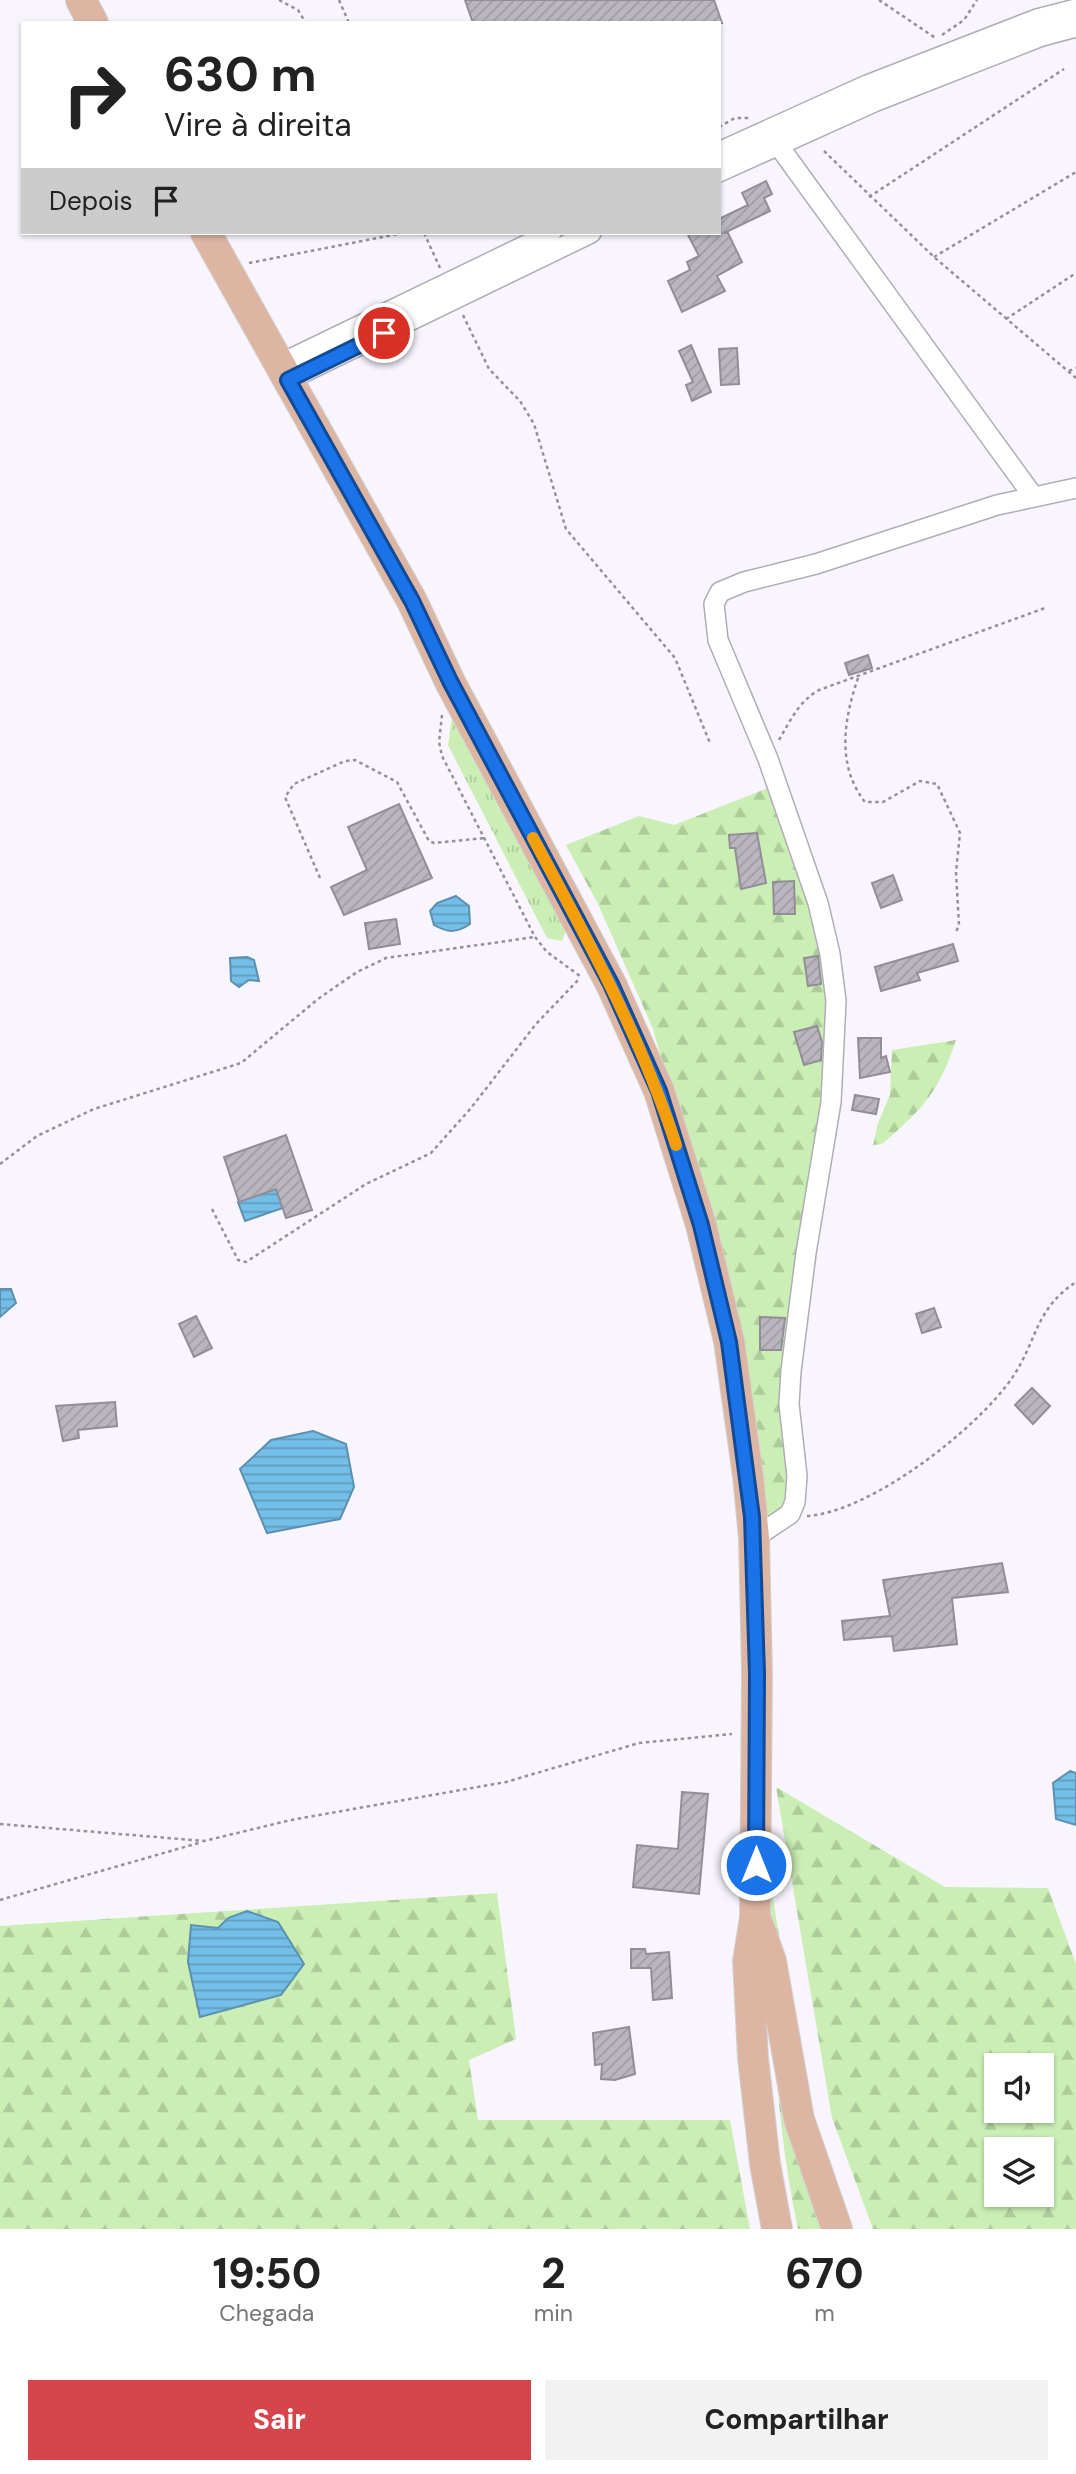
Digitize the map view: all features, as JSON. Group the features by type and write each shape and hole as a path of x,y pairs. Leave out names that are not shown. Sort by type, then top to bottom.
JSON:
{"main road":[{"path":"81,0 92,21"},
{"path":"207,235 412,601 450,681 611,984 659,1091 701,1225 729,1342 754,1538 757,1733 755,1918 748,1961 753,2058 765,2164 776,2229"},
{"path":"755,1918 771,1961 799,2119 836,2229"}],"street":[{"path":"721,171 774,137 867,85 1037,19 1076,9"},
{"path":"721,151 774,137 874,102 1042,36 1076,27"},
{"path":"774,137 1032,496"},
{"path":"452,291 548,235"},
{"path":"284,372 452,291 586,235"},
{"path":"754,1538 790,1514 795,1502 797,1476 790,1429 791,1371 806,1253 831,1102 836,1001 830,954 818,903 768,758 718,640 713,604 720,592 744,582 816,564 996,505 1076,488"}],"path":[{"path":"279,0 298,10 305,21"},
{"path":"339,0 348,21"},
{"path":"878,0 936,39 964,20 977,0"},
{"path":"869,197 1064,69"},
{"path":"824,152 934,257 1076,378"},
{"path":"934,257 1076,172"},
{"path":"225,266 392,235"},
{"path":"425,235 489,369 520,401 534,424 566,529 675,658 710,743"},
{"path":"1005,320 1076,273"},
{"path":"1069,371 1076,368"},
{"path":"768,758 808,696 1045,608"},
{"path":"858,678 845,718 847,763 853,787 865,802 883,802 920,781 937,784 960,833 956,872 959,925 954,934"},
{"path":"450,681 439,727 442,756 535,937 547,952 580,977 611,984"},
{"path":"320,878 285,797 294,784 345,761 364,763 397,782 429,841 485,838"},
{"path":"0,1164 37,1136 94,1109 241,1063 318,999 371,964 406,955 535,937"},
{"path":"212,1209 238,1260 246,1262 366,1184 418,1161 449,1134 536,1024 580,977"},
{"path":"790,1514 810,1516 834,1511 905,1474 951,1442 989,1408 1024,1358 1051,1302 1076,1282"},
{"path":"0,1900 204,1841 291,1820 506,1782 639,1742 674,1737 757,1733"},
{"path":"0,1824 204,1841"}],"green space":[{"path":"453,712 566,930 562,941 547,938 448,745"},
{"path":"778,784 836,1001 791,1371 797,1492 768,1529 744,1354 653,1029 598,904 566,845 639,816 674,825"},
{"path":"956,1040 943,1073 928,1098 882,1144 873,1145 878,1123 890,1095 892,1050"},
{"path":"776,1787 945,1887 1048,1888 1076,1964 1076,2229 873,2229 832,2118"},
{"path":"771,1887 814,2141 844,2229 798,2229 779,2102 772,1973"},
{"path":"497,1893 516,2039 469,2060 478,2120 730,2120 750,2229 0,2229 0,1926"}],"water":[{"path":"456,896 469,906 470,924 452,931 434,925 430,911 437,903"},
{"path":"247,957 254,960 259,981 249,980 239,987 231,981 230,958"},
{"path":"276,1189 283,1208 245,1221 238,1202"},
{"path":"0,1289 11,1289 16,1303 0,1317"},
{"path":"313,1431 346,1444 354,1487 340,1519 267,1533 240,1469 271,1440"},
{"path":"1070,1771 1076,1773 1076,1825 1056,1819 1053,1783"},
{"path":"247,1911 278,1922 304,1964 281,1995 200,2017 188,1962 191,1925 218,1928 228,1918"}],"building":[{"path":"465,0 714,0 722,23 721,21 472,21"},
{"path":"766,181 772,194 764,198 770,211 724,233 728,233 742,262 717,276 725,291 682,312 668,281 690,270 687,262 699,256 688,235 721,235 721,218 748,205 742,193"},
{"path":"691,345 711,392 692,401 686,385 693,382 679,351"},
{"path":"737,348 739,384 721,385 719,349"},
{"path":"868,655 872,668 849,675 845,663"},
{"path":"399,804 432,878 344,915 331,887 367,870 348,827"},
{"path":"757,833 766,883 741,889 735,848 730,848 729,835"},
{"path":"893,875 902,900 881,908 872,883"},
{"path":"794,881 795,914 774,914 773,882"},
{"path":"396,919 400,944 369,949 365,923"},
{"path":"953,944 958,961 917,973 920,980 881,991 875,967"},
{"path":"818,956 821,984 808,986 804,958"},
{"path":"817,1026 822,1042 821,1060 804,1065 794,1032"},
{"path":"858,1038 881,1038 881,1058 886,1056 890,1072 860,1078"},
{"path":"855,1095 879,1099 876,1114 852,1110"},
{"path":"286,1135 312,1210 286,1218 276,1189 239,1202 224,1157"},
{"path":"934,1308 941,1327 922,1333 916,1314"},
{"path":"196,1316 212,1348 194,1357 179,1324"},
{"path":"760,1317 785,1318 781,1350 760,1350"},
{"path":"1032,1388 1050,1406 1033,1424 1015,1405"},
{"path":"115,1402 117,1426 78,1430 79,1438 63,1441 56,1406"},
{"path":"1002,1563 1008,1592 952,1598 957,1644 894,1651 892,1636 844,1640 842,1621 890,1616 883,1580"},
{"path":"682,1792 708,1794 699,1894 633,1887 637,1845 678,1849"},
{"path":"631,1949 645,1949 646,1954 669,1952 672,1998 653,2000 651,1968 631,1968"},
{"path":"629,2027 635,2074 615,2080 601,2079 602,2064 595,2065 593,2033"}],"slow traffic":[{"path":"533,838 611,984 659,1091 676,1145"}],"route":[{"path":"384,333 288,380 412,601 450,681 611,984 659,1091 701,1225 729,1342 748,1476 754,1538 757,1673 756,1865"}]}
